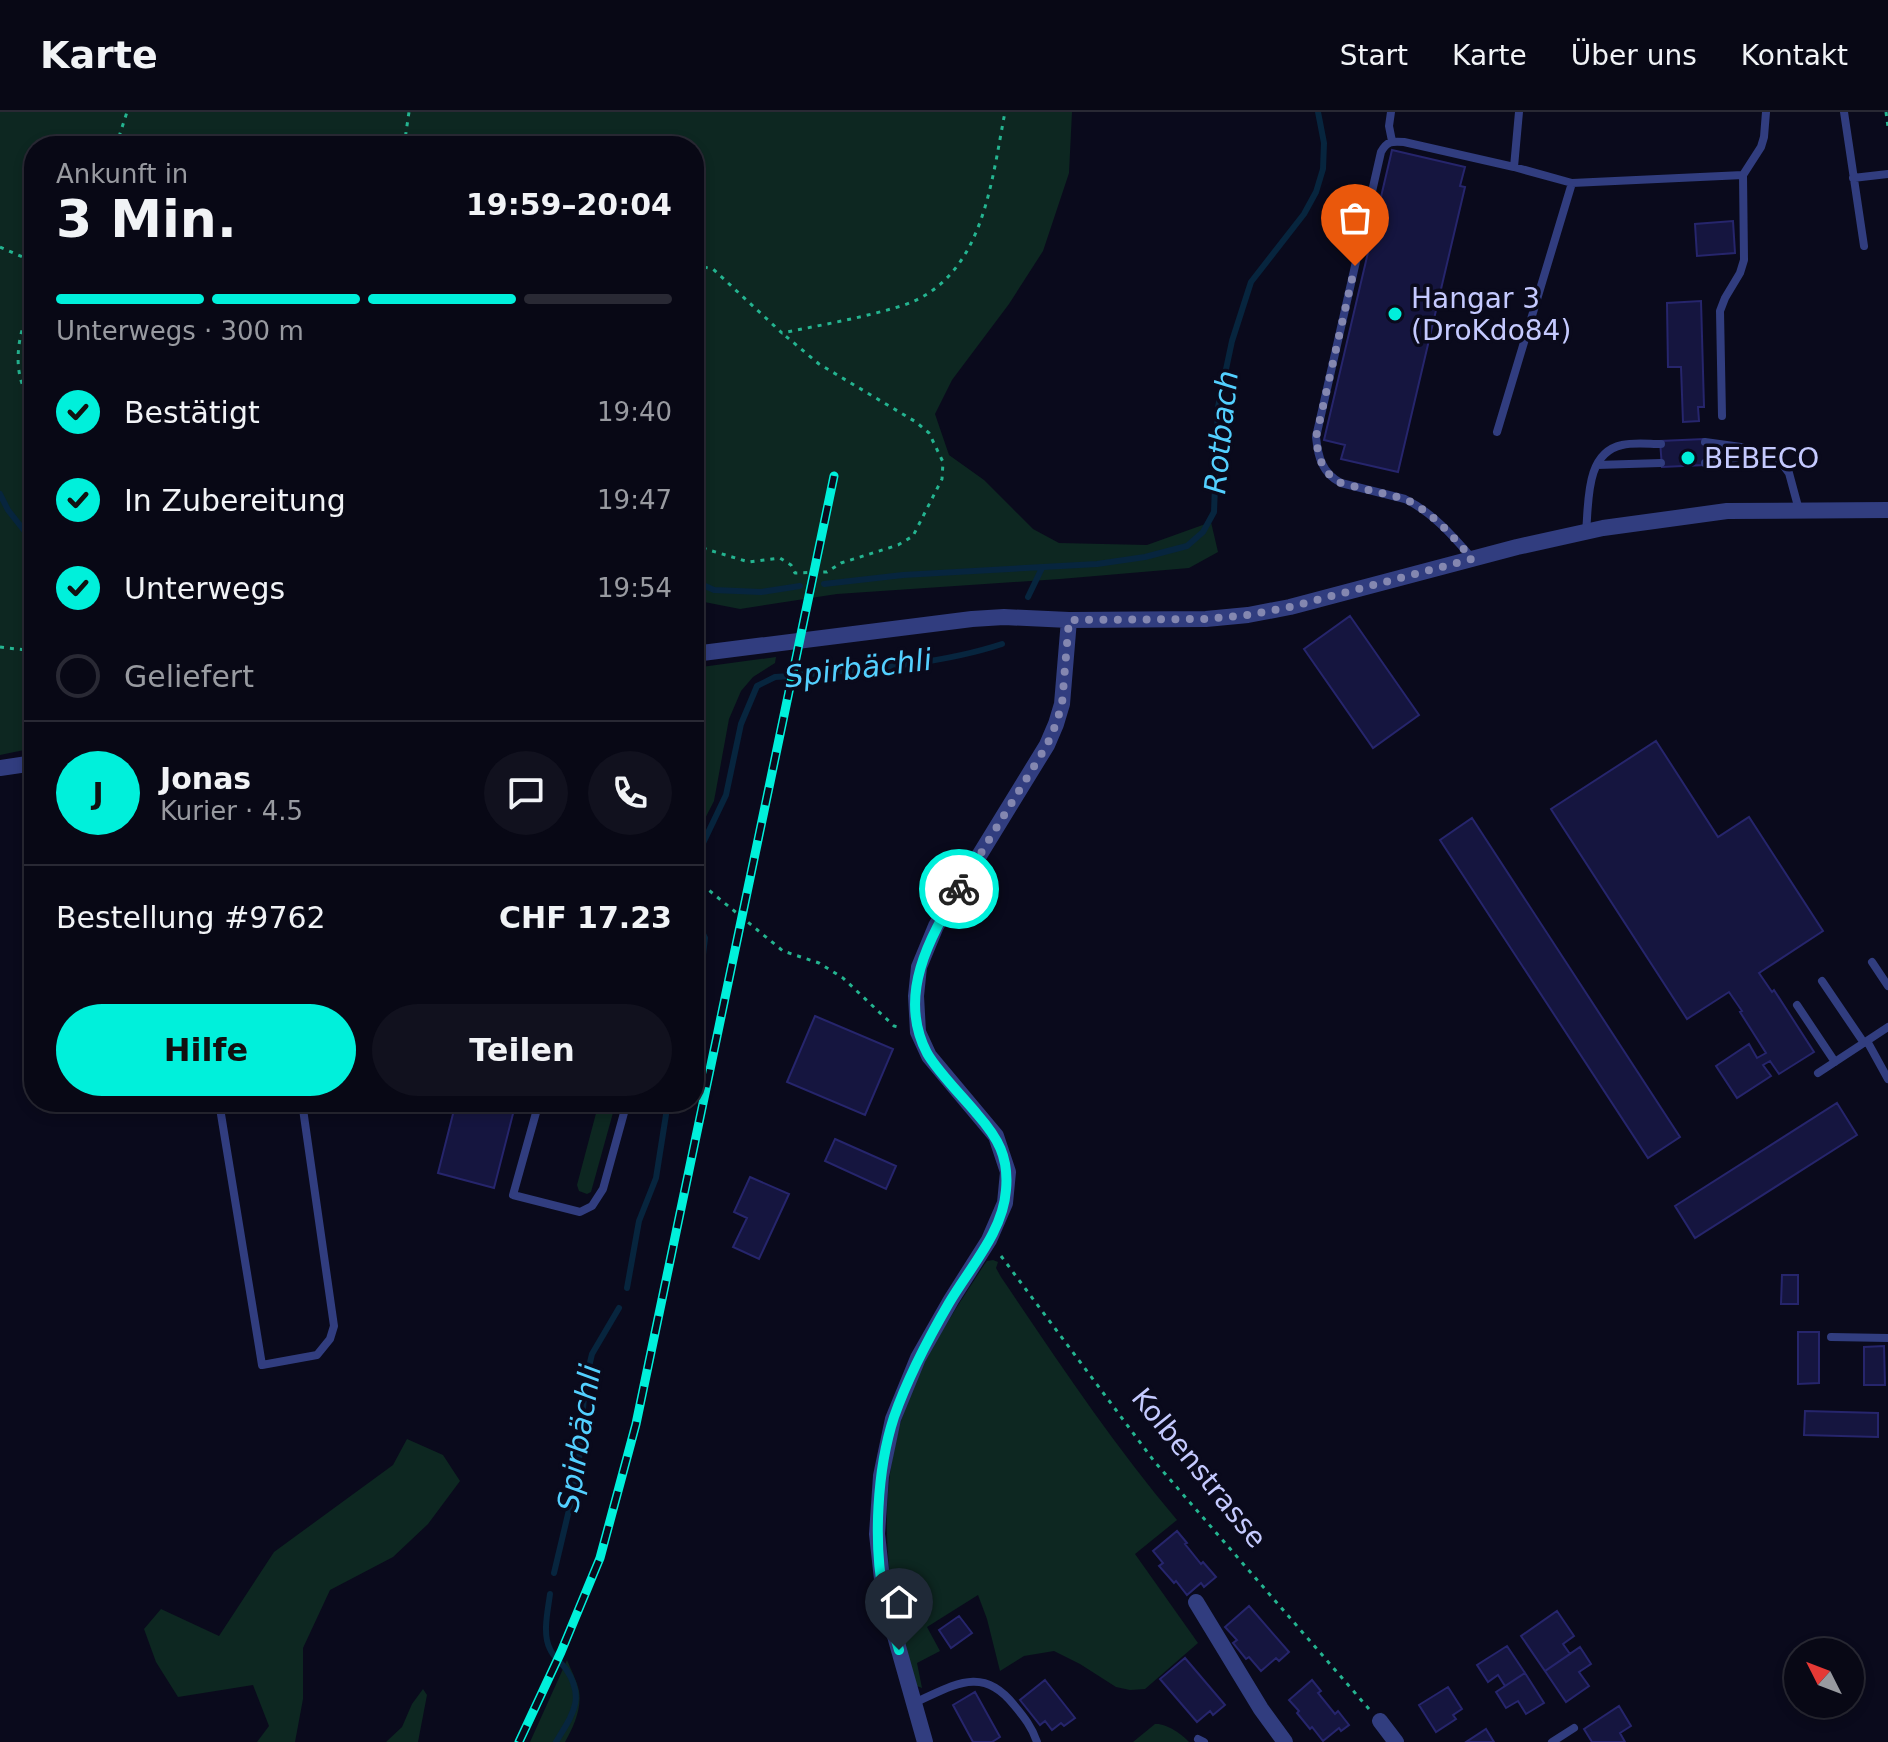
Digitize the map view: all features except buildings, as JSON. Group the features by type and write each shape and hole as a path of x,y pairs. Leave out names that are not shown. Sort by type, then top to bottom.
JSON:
{"street":[{"path":"704,653 972,619 1206,619 1248,615 1586,532 1727,511 1888,510"},
{"path":"925,1742 884,1597 877,1534 881,1476 893,1419 918,1358 989,1240 1005,1203 1008,1172 996,1136 929,1056 918,1032 916,996 919,967 936,926 1047,745 1062,704 1069,620"},
{"path":"0,768 24,764"},
{"path":"1196,1602 1240,1677 1285,1742"},
{"path":"1380,1721 1396,1742"}],"lane":[{"path":"1391,112 1389,126 1392,141"},
{"path":"1514,167 1519,112"},
{"path":"1722,416 1720,311 1744,260 1743,175 1761,147 1766,112"},
{"path":"1844,112 1864,246"},
{"path":"1472,559 1450,533 1415,504 1333,479 1320,462 1317,448 1316,437 1381,152 1386,144 1404,142 1572,183 1743,175"},
{"path":"1853,178 1888,174"},
{"path":"1497,432 1572,183"},
{"path":"1705,442 1741,447 1777,457 1789,473 1800,510"},
{"path":"1586,532 1591,477 1607,451 1622,445 1661,444"},
{"path":"1705,463 1739,458 1755,451"},
{"path":"1597,465 1661,463"},
{"path":"1872,962 1888,986"},
{"path":"1822,981 1888,1079"},
{"path":"1797,1005 1835,1062"},
{"path":"1818,1073 1887,1029"},
{"path":"221,1112 262,1365 317,1355 330,1339 334,1326 303,1112"},
{"path":"536,1112 513,1195 580,1212 592,1206 603,1189 624,1112"},
{"path":"1831,1337 1888,1338"},
{"path":"914,1703 958,1684 976,1680 988,1682 1007,1695 1032,1727 1037,1742"},
{"path":"1552,1742 1574,1728"}],"path":[{"path":"119,136 127,112"},
{"path":"405,136 409,112"},
{"path":"782,333 904,305 941,283 977,236 990,191 1005,112"},
{"path":"1886,112 1888,127"},
{"path":"0,247 24,258"},
{"path":"704,267 713,269 819,364 916,422 929,433 943,462 942,479 913,536 898,545 841,563 827,572 795,573 791,565 780,558 749,562 704,549"},
{"path":"24,323 17,365 24,388"},
{"path":"0,647 24,650"},
{"path":"704,885 783,951 819,963 843,978 894,1026 918,1032"},
{"name":"Kolbenstrasse","path":"989,1240 1154,1461 1380,1721"}],"green space":[{"path":"0,112 1072,112 1069,173 1043,251 1009,304 952,380 935,414 949,455 984,480 1033,529 1059,543 1147,545 1211,522 1218,552 1189,568 837,594 740,609 704,602 704,136 24,136 24,750 0,755"},
{"path":"776,657 775,663 753,677 741,691 729,719 714,801 704,820 704,667"},
{"path":"596,1112 613,1112 591,1192 579,1191 577,1185"},
{"path":"993,1260 998,1262 996,1268 1001,1277 1086,1401 1177,1520 1135,1554 1198,1643 1145,1689 1116,1687 1054,1651 1024,1656 1000,1671 978,1595 927,1627 940,1651 917,1663 922,1688 917,1686 900,1629 889,1564 887,1506 894,1448 911,1392 926,1359 984,1265"},
{"path":"407,1439 443,1455 460,1481 428,1524 393,1557 330,1590 303,1648 303,1699 295,1742 257,1742 269,1726 253,1685 178,1697 156,1662 144,1629 161,1609 219,1636 274,1552 393,1465"},
{"path":"567,1660 580,1698 571,1731 565,1742 530,1742"},
{"path":"423,1689 427,1695 418,1742 386,1742 402,1727"},
{"path":"1155,1724 1174,1730 1189,1742 1133,1742"}],"waterway":[{"name":"Rotbach","path":"824,584 903,575 1097,564 1145,557 1187,546 1203,532 1214,512 1218,407 1232,341 1251,282 1304,214 1316,192 1323,169 1324,143 1318,112"},
{"name":"Rotbach","path":"0,494 24,530"},
{"path":"1028,597 1042,568"},
{"name":"Rotbach","path":"704,586 714,590 761,592 800,586"},
{"name":"Spirbächli","path":"704,841 726,795 741,724 757,686 775,677 919,663 1002,644"},
{"name":"Spirbächli","path":"704,936 704,946"},
{"name":"Spirbächli","path":"627,1288 639,1221 656,1178 666,1112"},
{"name":"Spirbächli","path":"554,1573 578,1472 585,1384 592,1354 619,1308"},
{"name":"Spirbächli","path":"550,1594 546,1636 553,1655 572,1680 576,1698 571,1715 556,1742"}],"railway":[{"path":"704,1098 834,476"},
{"path":"519,1742 600,1558 636,1424 701,1112"}],"way so far":[{"path":"959,889 1047,745 1056,724 1062,704 1069,620 1206,619 1248,615 1290,607 1472,559 1450,533 1415,504 1341,483 1326,472 1320,462 1316,437 1355,266"}],"place":[{"name":"Hangar 3 (DroKdo84)","path":"1395,314"},
{"name":"BEBECO","path":"1688,458"}],"route":[{"path":"899,1650 884,1597 877,1534 881,1476 893,1419 918,1358 989,1240 1005,1203 1008,1172 996,1136 929,1056 918,1032 916,996 919,967 936,926 959,889"}]}
